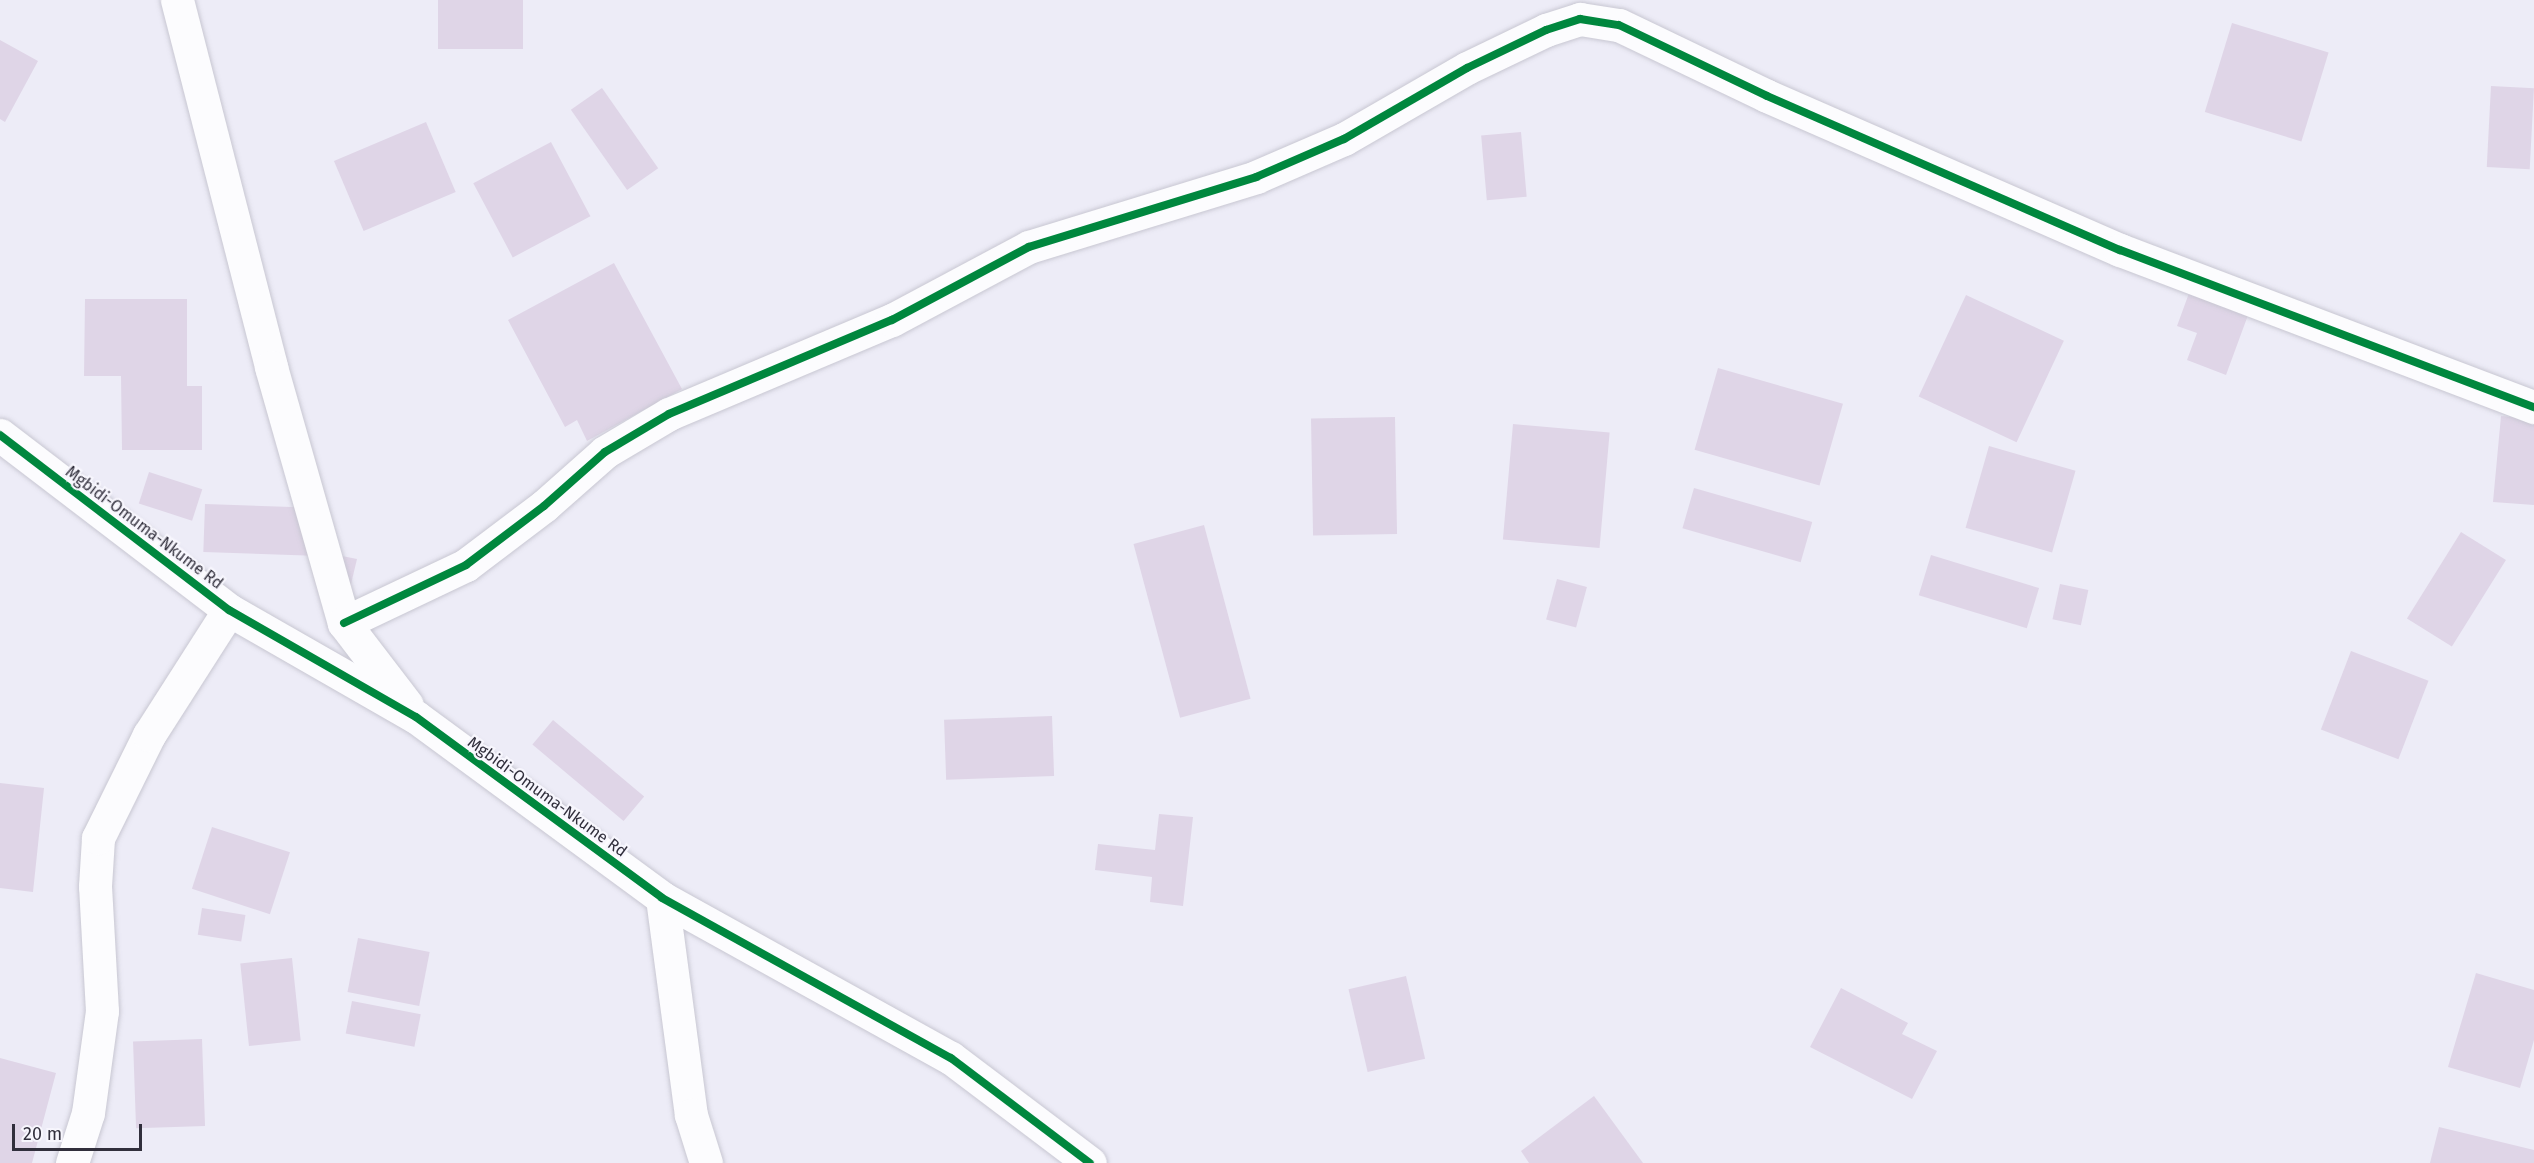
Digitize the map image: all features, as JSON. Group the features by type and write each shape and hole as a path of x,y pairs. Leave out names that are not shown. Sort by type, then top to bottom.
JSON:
{"street":[{"path":"177,0 271,367 344,623 416,717"},
{"path":"344,623 466,565 544,506 605,452 669,414 892,320 1029,247 1256,177 1344,139 1467,69 1546,30 1580,19 1619,25 1767,96 2120,250 2534,407"},
{"name":"Mgbidi-Omuma-Nkume Rd","path":"0,435 229,610 416,717 662,898 951,1058 1090,1163"},
{"path":"72,1163 88,1113 102,1011 95,886 99,838 149,735 229,610"},
{"path":"662,898 691,1115 706,1163"}],"building":[{"path":"438,0 523,0 523,49 438,49"},
{"path":"2232,23 2329,53 2301,141 2205,112"},
{"path":"0,40 38,61 5,122 0,119"},
{"path":"2491,86 2534,88 2530,169 2487,167"},
{"path":"602,88 658,168 627,190 571,110"},
{"path":"426,122 456,192 364,231 334,161"},
{"path":"1521,132 1527,197 1487,200 1481,135"},
{"path":"551,142 590,216 513,257 473,183"},
{"path":"614,263 682,389 587,441 577,420 565,427 508,320"},
{"path":"2192,285 2251,307 2226,375 2187,360 2197,333 2177,326"},
{"path":"1966,295 2064,341 2017,442 1919,397"},
{"path":"85,299 187,299 187,386 202,386 202,450 122,450 121,376 84,376"},
{"path":"1718,368 1843,404 1820,486 1695,450"},
{"path":"2501,416 2534,419 2534,505 2493,502"},
{"path":"1395,417 1397,534 1313,535 1311,418"},
{"path":"1513,424 1610,432 1600,548 1503,540"},
{"path":"1989,446 2076,471 2052,553 1966,528"},
{"path":"149,472 202,489 192,521 139,503"},
{"path":"1694,488 1812,522 1801,562 1682,528"},
{"path":"205,504 322,508 320,556 203,552"},
{"path":"1204,525 1251,699 1180,718 1133,544"},
{"path":"2461,532 2506,560 2452,647 2407,619"},
{"path":"332,554 357,559 346,605"},
{"path":"1931,555 2039,588 2027,628 1919,595"},
{"path":"1557,579 1587,587 1576,628 1546,620"},
{"path":"2060,584 2088,590 2081,625 2053,619"},
{"path":"2351,651 2428,681 2398,759 2321,729"},
{"path":"1052,716 1054,776 946,780 944,720"},
{"path":"553,720 644,796 624,821 532,745"},
{"path":"0,783 44,788 33,892 0,888"},
{"path":"1159,814 1193,817 1183,906 1150,902 1152,877 1095,870 1098,844 1155,850"},
{"path":"212,827 290,852 270,914 192,889"},
{"path":"202,908 245,915 241,942 198,935"},
{"path":"358,938 430,952 419,1006 348,992"},
{"path":"292,958 301,1041 249,1046 240,963"},
{"path":"2476,973 2534,990 2534,1040 2520,1088 2448,1067"},
{"path":"1406,976 1425,1059 1368,1072 1349,989"},
{"path":"1841,988 1908,1023 1902,1034 1937,1051 1912,1099 1810,1047"},
{"path":"352,1001 421,1014 414,1047 346,1033"},
{"path":"202,1039 205,1126 136,1128 133,1041"},
{"path":"0,1058 56,1073 32,1163 0,1163"},
{"path":"1594,1096 1643,1163 1529,1163 1521,1151"},
{"path":"2439,1127 2534,1150 2534,1163 2430,1163"}],"cycle path":[{"path":"344,623 466,565 544,506 605,452 669,414 892,320 1029,247 1256,177 1344,139 1467,68 1546,30 1580,19 1619,25 1767,96 2120,250 2534,407"},
{"path":"0,435 229,610 416,717 662,898 951,1058 1090,1163"}]}
